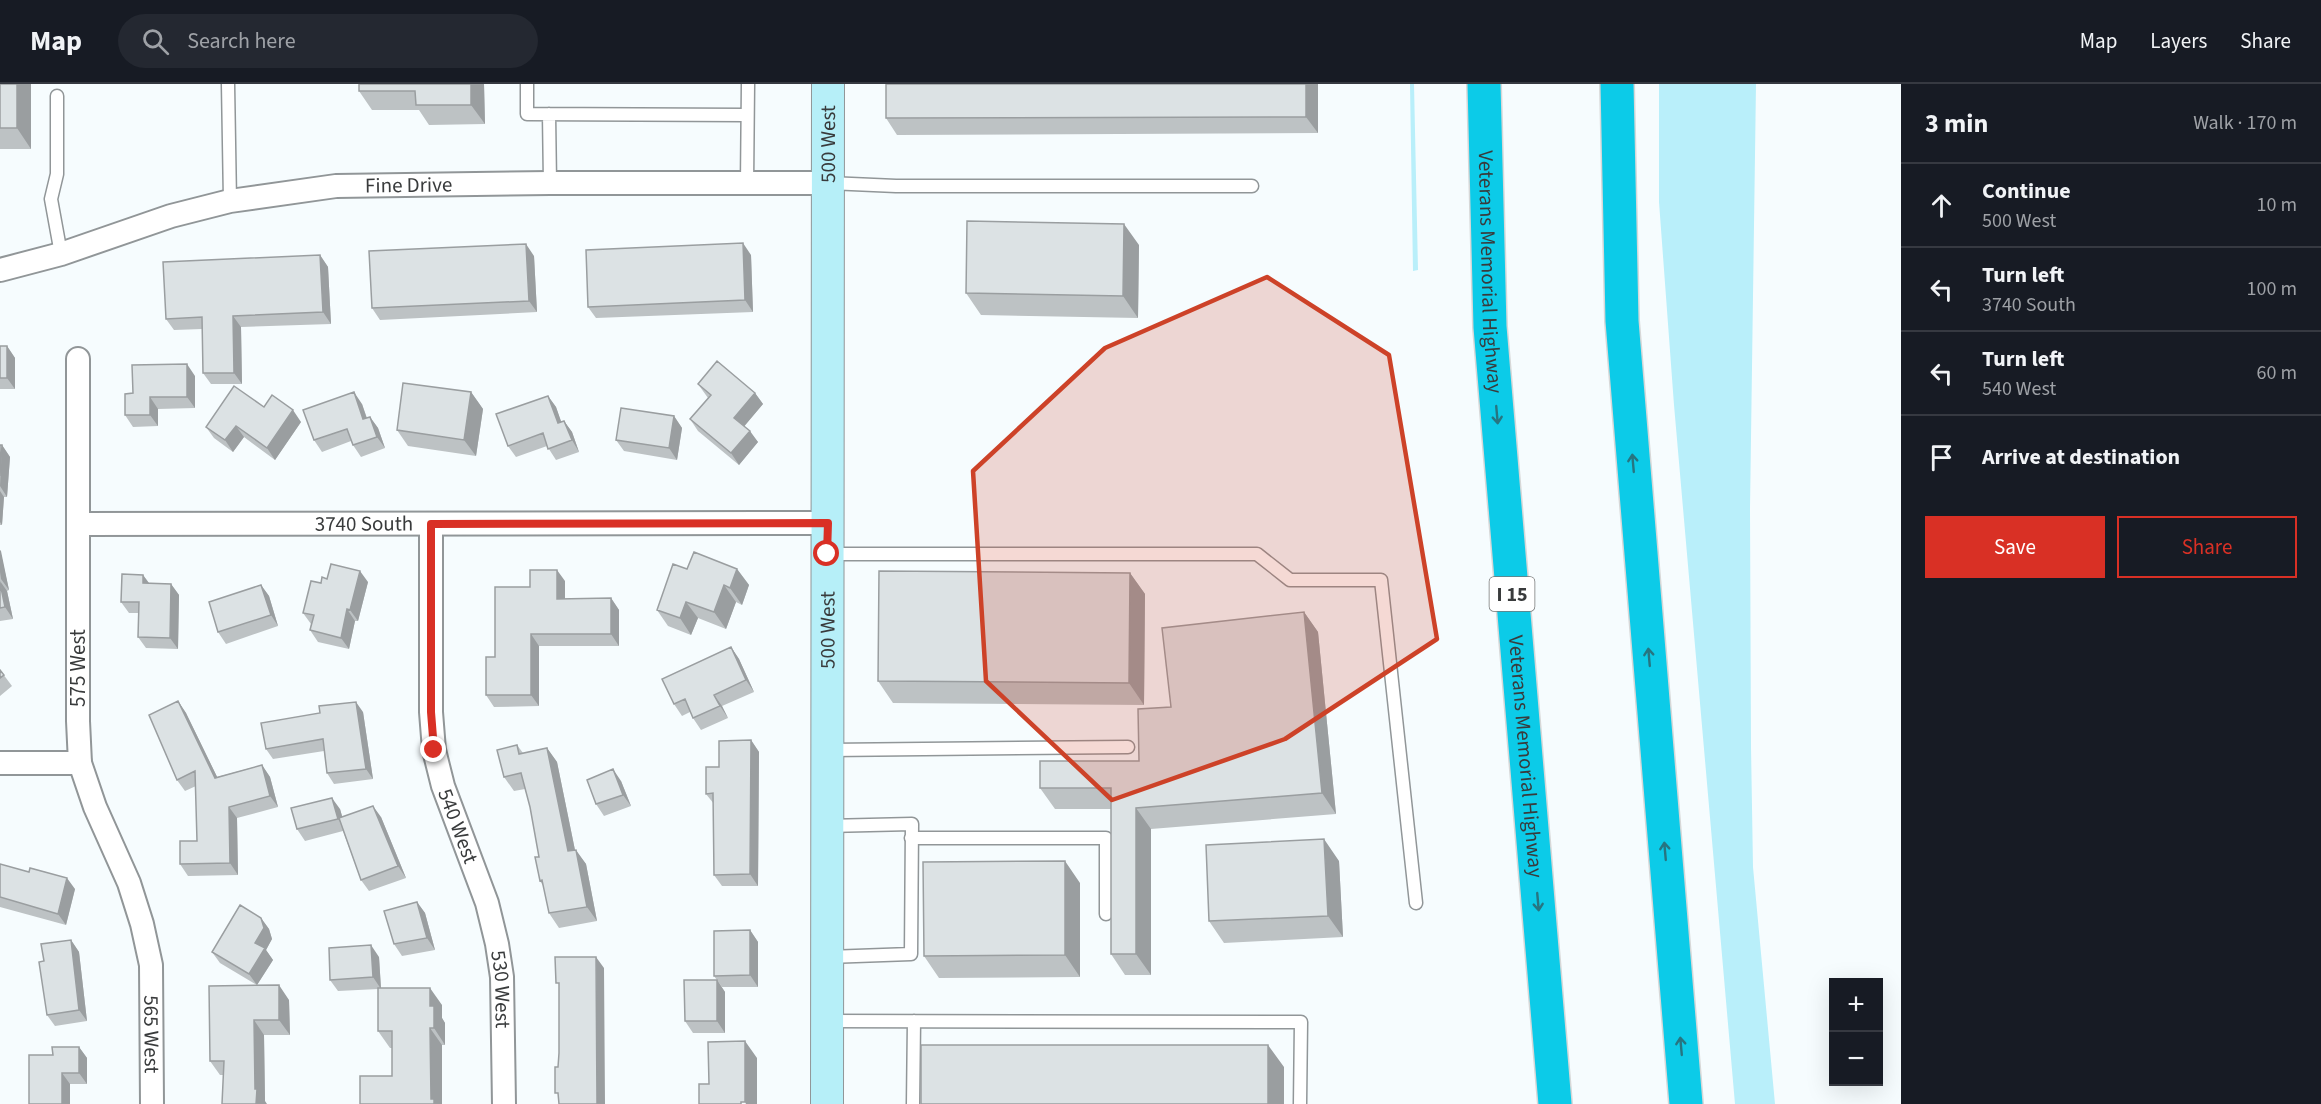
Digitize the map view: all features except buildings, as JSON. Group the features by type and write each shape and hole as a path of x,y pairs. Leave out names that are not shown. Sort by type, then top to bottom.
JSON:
{"highway":[{"name":"Veterans Memorial Highway","path":"1484,84 1490,327 1555,1104"},
{"path":"1617,84 1622,321 1686,1104"}],"main road":[{"name":"500 West","path":"827,1104 828,84"}],"street":[{"name":"Fine Drive","path":"0,270 61,254 171,216 230,201 336,186 828,183"},
{"name":"575 West","path":"78,359 80,763 95,807 129,883 142,924 151,965"},
{"name":"3740 South","path":"80,524 828,523"},
{"name":"540 West","path":"431,524 431,712 434,750 446,794 478,875"},
{"path":"0,763 80,763"},
{"name":"530 West","path":"478,875 497,944 502,977 504,1104"},
{"name":"565 West","path":"151,965 152,1104"}],"lane":[{"path":"228,84 230,201"},
{"path":"527,84 527,114 747,115"},
{"path":"747,184 748,84"},
{"path":"57,96 57,174 51,199 61,254"},
{"path":"549,114 550,183"},
{"path":"828,183 897,186 1252,186"},
{"path":"827,554 1257,554 1290,580 1382,580 1416,903"},
{"path":"827,750 1128,747"},
{"path":"827,826 912,824 911,954 827,957"},
{"path":"912,838 1106,838 1106,914"},
{"path":"826,1021 1301,1022 1300,1104"},
{"path":"913,1104 914,1021"}],"highlighted area":[{"path":"1267,277 1389,355 1437,639 1285,739 1112,800 986,681 973,471 1105,348"}],"shaded area":[{"path":"1410,84 1414,84 1418,270 1413,271"},
{"path":"1659,84 1756,84 1750,509 1753,867 1775,1104 1735,1104 1674,405 1659,202"}],"route":[{"path":"434,750 431,712 431,524 828,523 827,554"}]}
